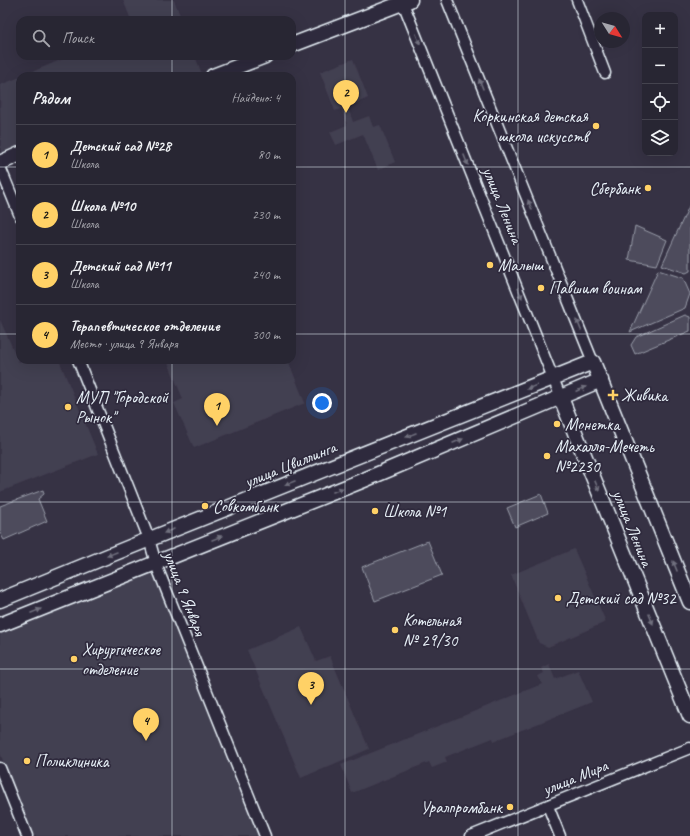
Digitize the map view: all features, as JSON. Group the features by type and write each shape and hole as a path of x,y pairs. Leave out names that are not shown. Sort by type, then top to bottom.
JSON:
{"street":[{"name":"улица Ленина","path":"447,0 690,602"},
{"path":"577,0 606,73"},
{"name":"улица Ленина","path":"406,1 561,398 690,716"},
{"path":"296,43 406,1"},
{"path":"223,72 255,60"},
{"path":"0,163 16,156"},
{"path":"0,166 16,206"},
{"name":"улица Цвиллинга","path":"0,600 593,362"},
{"name":"улица 9 Января","path":"80,364 149,539 155,563 265,836"},
{"path":"0,625 364,480 601,380"},
{"name":"улица Мира","path":"472,836 690,748"},
{"path":"0,768 27,836"},
{"path":"548,806 560,836"}],"shaded area":[{"path":"123,0 174,0 180,16 129,16"},
{"path":"353,59 368,98 348,107 353,122 369,116 373,127 380,125 395,162 378,170 363,134 336,145 330,132 347,125 341,109 335,111 320,72"},
{"path":"60,60 197,60 201,72 32,72"},
{"path":"16,79 16,149 1,155 0,85"},
{"path":"690,204 690,271 686,273 662,265"},
{"path":"635,226 667,240 657,265 629,260"},
{"path":"658,270 683,278 690,294 685,308 630,332"},
{"path":"685,315 690,317 690,331 635,354 631,345 636,337"},
{"path":"0,320 16,355 16,364 61,364 98,454 0,492"},
{"path":"169,364 290,364 305,403 194,448 174,403 183,399"},
{"path":"43,490 44,494 38,499 47,521 4,540 0,533 0,506"},
{"path":"541,494 548,513 515,527 507,508"},
{"path":"428,541 442,575 375,601 362,567"},
{"name":"Детский сад №32","path":"574,549 606,622 548,647 539,643 511,575"},
{"path":"151,568 259,836 32,836 0,753 0,629"},
{"path":"301,627 316,661 330,656 369,749 301,778 247,650"},
{"path":"549,664 555,679 578,670 592,702 494,741 493,738 445,757 447,762 432,768 429,762 352,793 341,765 542,684 538,676 544,673 541,668"}],"place":[{"name":"Школа №10","path":"346,113"},
{"name":"Коркинская детская школа искусств","path":"596,126"},
{"name":"Сбербанк","path":"648,188"},
{"name":"Малыш","path":"490,265"},
{"name":"Павшим воинам","path":"541,288"},
{"name":"Живика","path":"613,395"},
{"name":"МУП \"Городской Рынок\"","path":"68,407"},
{"name":"Монетка","path":"557,424"},
{"name":"Детский сад №28","path":"217,426"},
{"name":"Махалля-Мечеть №2230","path":"547,456"},
{"name":"Совкомбанк","path":"205,506"},
{"name":"Школа №1","path":"375,511"},
{"name":"Детский сад №32","path":"558,598"},
{"name":"Котельная № 29/30","path":"395,630"},
{"name":"Хирургическое отделение","path":"74,659"},
{"name":"Детский сад №11","path":"311,705"},
{"name":"Терапевтическое отделение","path":"146,741"},
{"name":"Поликлиника","path":"27,761"},
{"name":"Уралпромбанк","path":"510,807"}]}
